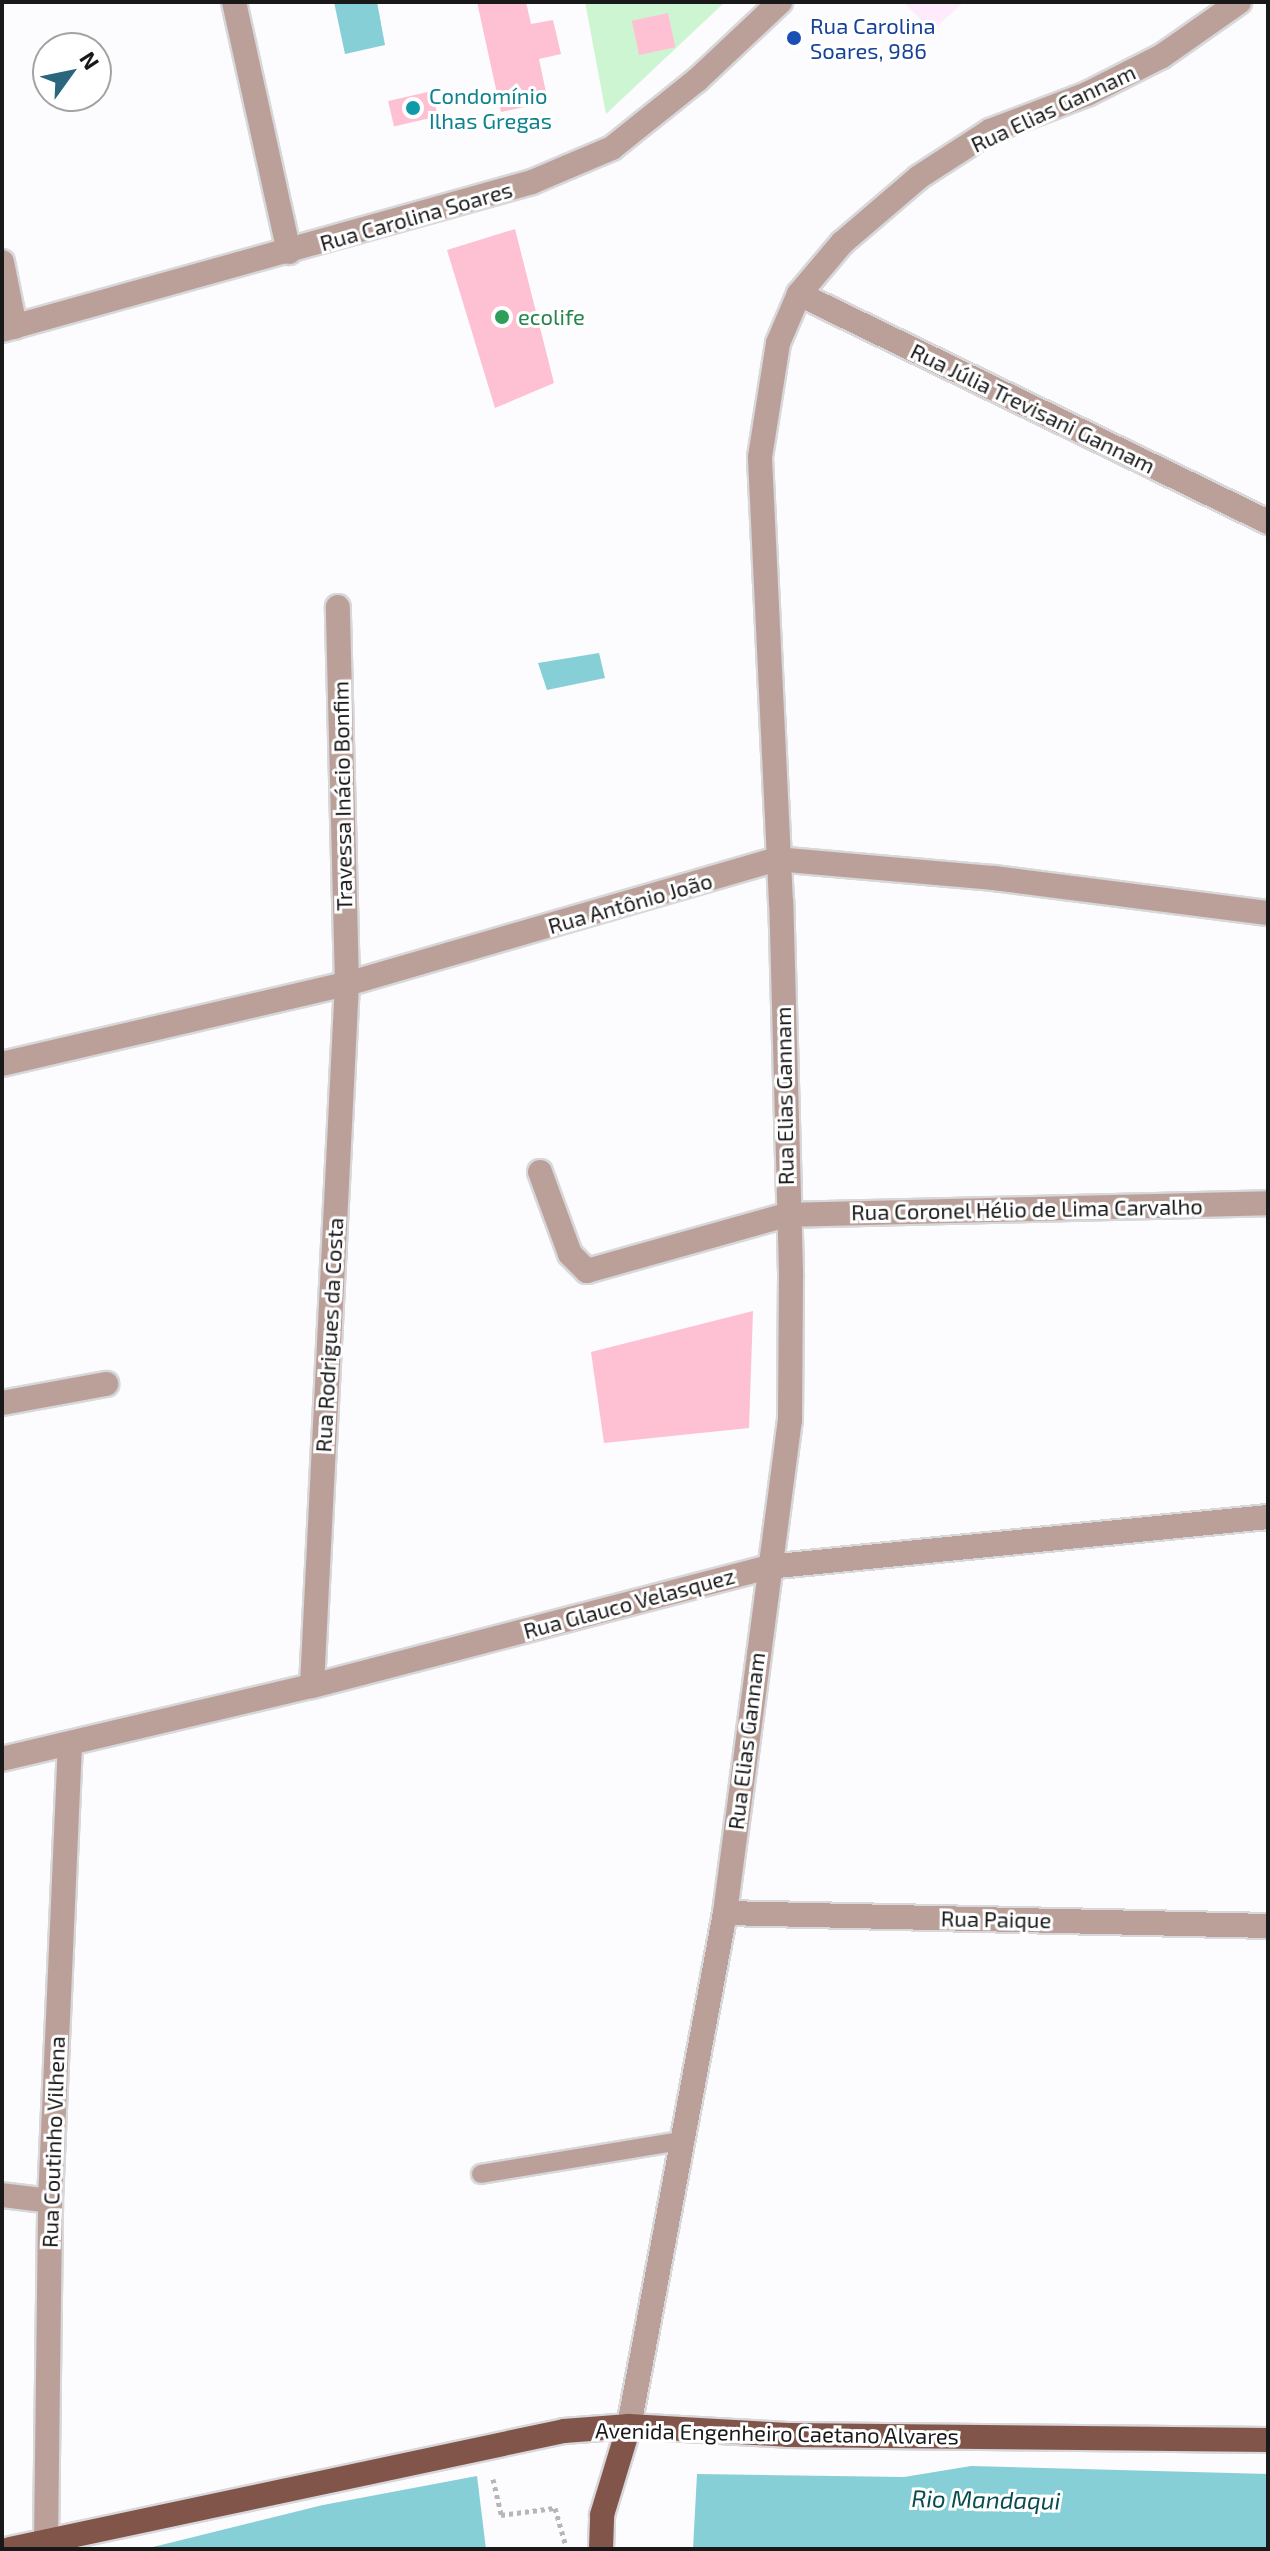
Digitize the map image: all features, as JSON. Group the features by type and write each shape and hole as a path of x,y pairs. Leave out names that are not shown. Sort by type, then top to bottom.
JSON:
{"main road":[{"name":"Avenida Engenheiro Caetano Alvares","path":"10,2549 486,2446 629,2426 788,2435 1268,2440"},
{"path":"601,2549 602,2515 629,2426"}],"street":[{"path":"234,2 289,252"},
{"name":"Rua Carolina Soares","path":"8,328 532,182 612,148 697,80 780,2"},
{"name":"Rua Elias Gannam","path":"629,2426 725,1913 768,1567 790,1420 791,1273 786,1215 760,457 778,343 799,294 842,243 919,177 990,131 1087,94 1162,56 1239,2"},
{"path":"2,262 8,328"},
{"name":"Rua Júlia Trevisani Gannam","path":"799,294 1268,522"},
{"name":"Travessa Inácio Bonfim","path":"338,607 347,984"},
{"name":"Rua Antônio João","path":"2,1064 347,984 776,859 994,878 1268,913"},
{"name":"Rua Rodrigues da Costa","path":"312,1686 347,984"},
{"name":"Rua Coronel Hélio de Lima Carvalho","path":"540,1172 570,1254 587,1271 786,1215 1268,1203"},
{"path":"2,1403 106,1384"},
{"name":"Rua Glauco Velasquez","path":"2,1759 312,1686 768,1567 1268,1517"},
{"name":"Rua Coutinho Vilhena","path":"46,2542 50,2201 70,1743"},
{"name":"Rua Paique","path":"725,1913 1268,1926"},
{"path":"2,2195 50,2201"}],"lane":[{"path":"481,2174 681,2141"}],"path":[{"path":"486,2446 501,2515 555,2508 566,2549"}],"shaded area":[{"path":"903,2 964,2 932,31"}],"green space":[{"path":"585,2 725,2 606,114"}],"water":[{"path":"334,2 377,2 385,45 345,54"},
{"path":"599,653 605,678 547,690 538,663"},
{"name":"Rio Mandaqui","path":"971,2466 1268,2474 1268,2549 693,2549 697,2474 904,2477"},
{"path":"477,2476 486,2549 145,2549 323,2505"}],"building":[{"path":"477,2 526,2 531,24 553,20 561,54 539,59 548,102 501,112"},
{"path":"668,13 675,47 639,55 632,21"},
{"name":"Condomínio Ilhas Gregas","path":"432,91 438,116 394,126 388,101"},
{"name":"ecolife","path":"515,229 554,383 495,408 447,250"},
{"path":"753,1311 749,1428 604,1443 591,1352"}],"place":[{"name":"Rua Carolina Soares, 986","path":"794,38"},
{"name":"Condomínio Ilhas Gregas","path":"413,108"},
{"name":"ecolife","path":"502,317"}]}
